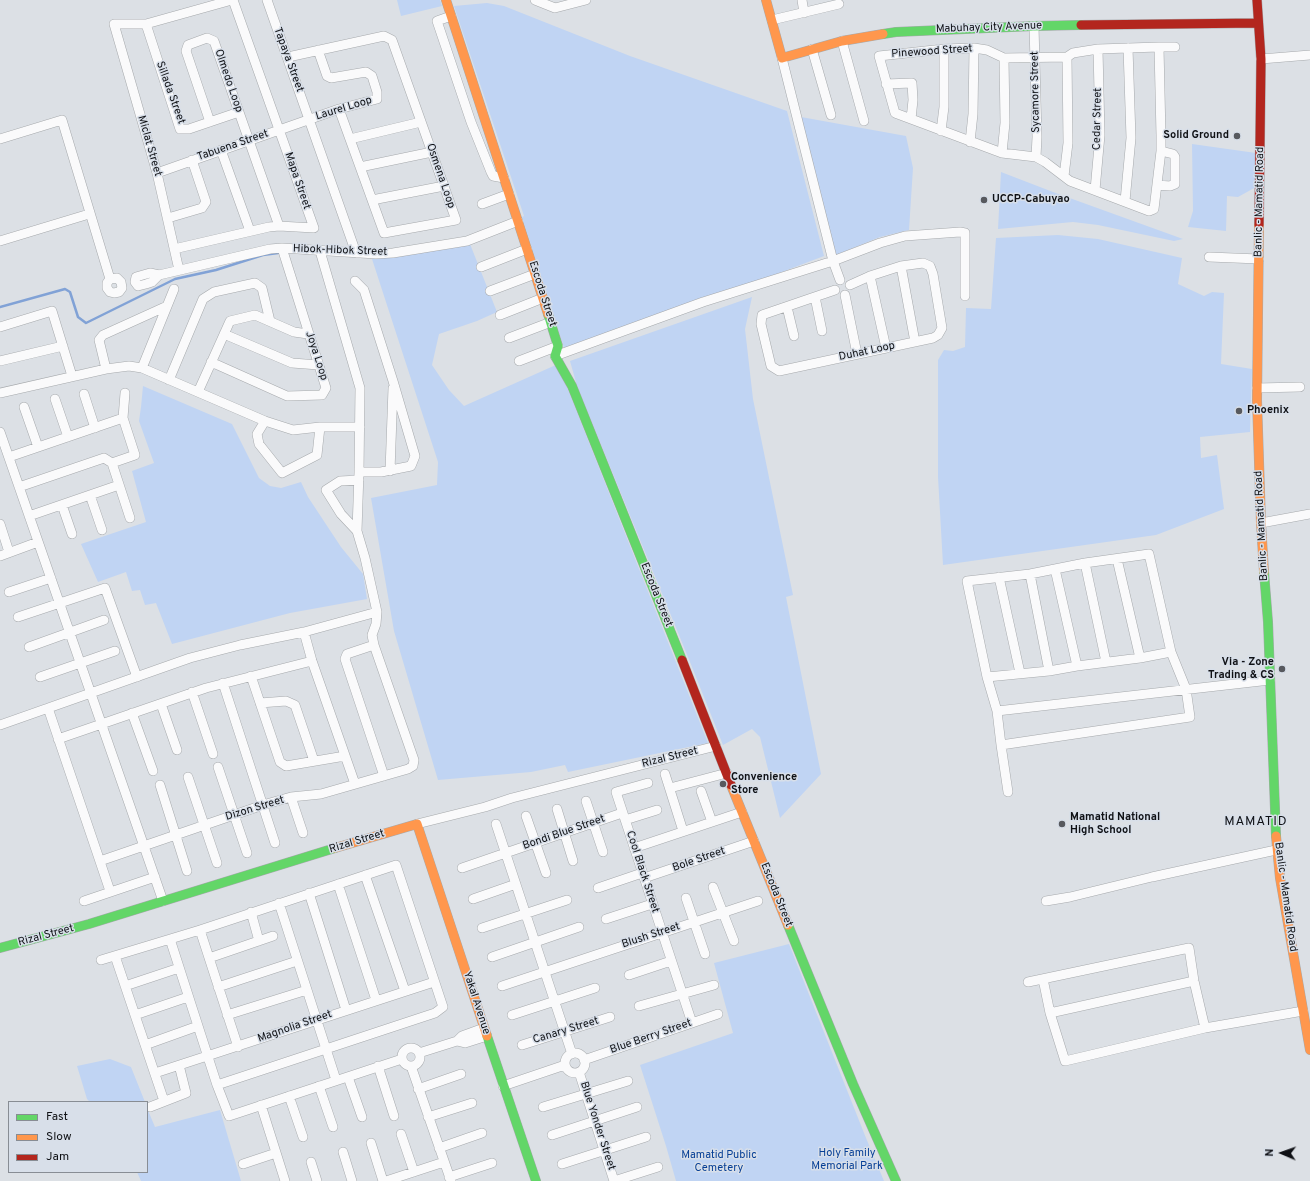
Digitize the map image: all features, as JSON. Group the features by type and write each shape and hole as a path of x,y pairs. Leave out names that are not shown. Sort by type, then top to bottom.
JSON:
{"street":[{"path":"146,24 232,0"},
{"name":"Mapa Street","path":"174,249 278,226 314,228 232,0"},
{"name":"Tapaya Street","path":"267,0 356,253"},
{"name":"Escoda Street","path":"447,0 558,346"},
{"path":"535,0 555,8 586,0"},
{"path":"766,0 833,261 840,280"},
{"path":"802,0 804,13"},
{"name":"Banlic - Mamatid Road","path":"1257,0 1261,59 1257,388 1261,524 1268,622 1276,850 1310,1050"},
{"path":"772,20 839,4"},
{"path":"451,16 437,21 471,122 491,172 493,176 504,178"},
{"name":"Mabuhay City Avenue","path":"782,58 842,42 896,32 1034,26 1258,23"},
{"name":"Miclat Street","path":"146,24 114,24 157,173 179,270"},
{"name":"Sillada Street","path":"146,24 180,129 189,129 239,112"},
{"name":"Sycamore Street","path":"1034,26 1037,137 1036,157"},
{"name":"Osmena Loop","path":"288,57 384,36 392,40 456,220 384,233 339,109"},
{"name":"Olmedo Loop","path":"210,122 186,51 188,45 207,38 214,41 278,226"},
{"path":"842,42 864,121"},
{"path":"911,119 913,100 912,83 886,84 895,113 970,142 1002,153 1036,157 1070,181 1149,211 1154,209 1161,151 1159,47"},
{"name":"Pinewood Street","path":"886,84 879,56 944,49 974,48 987,50 1004,58 1035,58 1067,57 1073,53 1098,49 1175,47"},
{"path":"970,142 973,114 974,48"},
{"path":"1125,201 1131,138 1128,48"},
{"path":"812,49 831,115"},
{"path":"941,131 944,107 944,49"},
{"name":"Cedar Street","path":"1095,190 1100,135 1098,49"},
{"name":"Laurel Loop","path":"309,120 339,109 377,99 377,92 372,76 366,72 331,78 327,76 318,50"},
{"path":"1261,59 1310,55"},
{"path":"1064,176 1068,135 1067,57"},
{"path":"1002,153 1005,123 1004,58"},
{"path":"0,139 62,120 89,214 0,241"},
{"name":"Tabuena Street","path":"157,173 309,120"},
{"path":"350,139 421,122"},
{"path":"221,150 250,231"},
{"path":"1157,185 1170,186 1175,184 1175,157 1173,154 1161,151"},
{"path":"360,167 432,152"},
{"path":"168,218 202,208 206,202 192,160"},
{"path":"372,200 444,186"},
{"path":"482,204 509,194"},
{"name":"Hibok-Hibok Street","path":"89,214 110,279 107,283 107,288 114,294 119,292 122,285 135,282 136,277 150,273 160,275 270,249 282,248 376,254 393,253 467,241 518,221"},
{"path":"555,356 703,302 833,261 880,243 905,236 960,232 965,233 965,296"},
{"name":"Joya Loop","path":"211,362 287,396 322,395 326,388 282,248"},
{"path":"481,267 527,249"},
{"path":"320,251 360,388 359,476 356,531"},
{"path":"1209,257 1259,259"},
{"name":"Duhat Loop","path":"835,290 762,315 761,324 771,366 779,372 933,338 938,335 942,328 933,274 930,266 923,263 901,266 870,276 850,285"},
{"path":"901,266 915,342"},
{"path":"490,291 535,274"},
{"path":"870,276 886,348"},
{"path":"840,280 846,280 850,285 850,291 845,295 839,295 835,290 835,284 840,280"},
{"path":"355,281 364,290 415,456 411,466 340,481 326,490 342,514 356,531 365,558 377,612 376,624 372,635 374,645 347,654 345,660 384,776"},
{"path":"169,380 203,299 214,292 255,283 262,288 270,321"},
{"path":"142,368 174,289"},
{"path":"845,295 857,354"},
{"path":"815,297 822,331"},
{"path":"500,315 543,298"},
{"path":"106,368 99,340 102,335 167,306"},
{"path":"787,307 794,336"},
{"path":"0,327 52,311 72,376"},
{"path":"198,392 230,321 255,315 294,332 308,334"},
{"path":"509,338 551,322"},
{"path":"224,334 292,363 319,365"},
{"path":"0,361 63,346"},
{"path":"555,356 558,346"},
{"path":"518,361 558,346"},
{"name":"Escoda Street","path":"555,356 572,386 742,812 853,1084 896,1181"},
{"path":"0,393 106,368 129,366 142,368 265,421 294,430 320,427 360,427"},
{"path":"390,471 393,381"},
{"path":"1257,388 1300,387"},
{"path":"112,463 135,455 123,418 125,393"},
{"path":"84,394 95,428"},
{"path":"55,399 68,437"},
{"path":"24,407 38,447"},
{"path":"9,457 123,418"},
{"path":"265,421 257,434 259,444 282,473 317,456 320,427"},
{"path":"0,432 163,901"},
{"path":"19,487 104,458 112,463 130,518"},
{"path":"29,516 119,485"},
{"path":"90,495 102,530"},
{"path":"62,505 72,534"},
{"path":"1261,524 1310,514"},
{"path":"0,524 9,552"},
{"path":"0,556 38,542"},
{"path":"1001,745 1190,717 1186,689 1171,652 1149,554 1086,563 1030,574 967,581 987,677 997,710 1001,745 1008,792"},
{"path":"1117,559 1140,658"},
{"path":"1086,563 1106,662"},
{"path":"1055,569 1077,666"},
{"path":"1030,574 1049,671"},
{"path":"999,577 1020,673"},
{"path":"9,592 51,578"},
{"path":"18,618 105,588 137,677"},
{"path":"0,724 190,658 240,645 304,632 377,612"},
{"path":"29,647 104,620"},
{"path":"304,632 312,661 355,784"},
{"name":"Dizon Street","path":"100,861 263,805 292,797 321,794 408,769 413,766 414,760 374,645"},
{"path":"40,677 115,651"},
{"path":"987,677 1049,671 1171,652"},
{"path":"58,739 192,692 312,661"},
{"path":"251,676 280,762 286,766 345,756"},
{"path":"997,710 1270,680"},
{"path":"223,683 275,843"},
{"path":"192,692 213,754"},
{"path":"260,703 286,701 295,705 314,761"},
{"path":"161,704 177,750"},
{"path":"48,708 110,891"},
{"path":"132,713 153,771"},
{"name":"Rizal Street","path":"0,948 88,924 313,856 344,845 418,824 485,807 512,798 716,746"},
{"path":"218,767 248,854"},
{"path":"670,788 727,773"},
{"path":"665,774 683,832"},
{"path":"188,777 217,863"},
{"name":"Cool Black Street","path":"648,783 616,792 692,1023"},
{"path":"160,786 187,871"},
{"path":"701,791 712,822"},
{"path":"292,797 303,833"},
{"path":"586,801 602,852"},
{"path":"557,810 573,861"},
{"name":"Bondi Blue Street","path":"462,868 593,822 657,810"},
{"path":"634,848 742,812"},
{"path":"526,816 546,873"},
{"name":"Yakal Avenue","path":"418,824 485,1032 536,1181"},
{"path":"496,824 572,1054"},
{"name":"Bole Street","path":"598,888 643,876 754,841"},
{"path":"1046,901 1070,897 1152,877 1276,850"},
{"path":"101,960 200,930 396,865 443,1007 435,1013 217,1085"},
{"path":"365,875 405,991"},
{"path":"84,901 155,877"},
{"path":"338,884 376,1000"},
{"path":"473,899 516,884"},
{"path":"713,887 734,941"},
{"path":"309,893 346,1010"},
{"path":"686,898 705,954"},
{"path":"482,928 567,900"},
{"name":"Blush Street","path":"502,986 758,901"},
{"path":"279,903 336,1080"},
{"path":"606,919 652,904"},
{"path":"251,912 259,941"},
{"path":"492,957 579,927"},
{"path":"200,930 238,1047"},
{"path":"209,958 273,936"},
{"path":"170,939 217,1085 229,1116 402,1059"},
{"path":"1028,982 1189,948 1194,981 1205,1028"},
{"path":"115,956 164,1101"},
{"path":"218,987 297,961"},
{"path":"629,976 671,961"},
{"path":"125,986 179,968"},
{"path":"1044,979 1050,1013 1065,1061 1205,1028 1303,1011"},
{"path":"1050,1013 1194,981"},
{"name":"Magnolia Street","path":"155,1073 434,982"},
{"path":"640,1006 714,985"},
{"path":"512,1015 595,988"},
{"path":"227,1015 307,990"},
{"path":"135,1016 188,997"},
{"name":"Blue Berry Street","path":"584,1060 718,1014"},
{"name":"Canary Street","path":"522,1044 610,1017"},
{"path":"146,1045 198,1026"},
{"path":"419,1053 457,1041 465,1043 485,1032"},
{"path":"408,1048 416,1050 419,1053 419,1062 415,1065 411,1066 405,1064 402,1059 404,1050 408,1048"},
{"path":"572,1054 579,1054 584,1060 583,1068 579,1072 570,1072 565,1065 566,1060 572,1054"},
{"path":"150,1107 186,1093 179,1065"},
{"path":"503,1086 565,1065"},
{"path":"378,1066 394,1116"},
{"path":"411,1066 450,1179 492,1163"},
{"name":"Blue Yonder Street","path":"579,1072 614,1181"},
{"path":"418,1089 461,1074"},
{"path":"348,1076 362,1117"},
{"path":"543,1107 628,1081"},
{"path":"319,1086 333,1127"},
{"path":"289,1096 303,1137"},
{"path":"428,1117 472,1103"},
{"path":"261,1105 285,1181"},
{"path":"552,1135 637,1107"},
{"path":"439,1148 482,1133"},
{"path":"401,1134 414,1172"},
{"path":"562,1164 646,1137"},
{"path":"371,1143 385,1181 444,1162"},
{"path":"343,1152 352,1181"},
{"path":"243,1164 276,1153"},
{"path":"311,1162 317,1181"},
{"path":"614,1181 658,1167"}],"green space":[{"path":"397,0 440,0 442,6 401,16"},
{"path":"487,3 504,6 630,56 787,111 824,256 566,354 522,217 524,216 454,6"},
{"path":"801,117 906,136 913,168 909,230 880,237 836,255"},
{"path":"1192,144 1256,153 1256,187 1238,197 1227,196 1226,231 1188,227 1193,211"},
{"path":"1001,172 1183,239 1174,241 1098,225 1073,222 998,229"},
{"path":"1058,235 1098,239 1182,258 1178,284 1204,296 1212,292 1224,293 1221,364 1252,369 1250,432 1200,437 1201,458 1217,455 1224,509 1156,535 943,565 938,477 938,360 944,350 953,351 965,347 966,308 991,309 996,238"},
{"path":"470,244 497,312 477,321 439,334 432,365 449,390 464,406 558,364 708,743 568,772 565,765 531,772 438,780 394,631 371,498 437,485 438,462 372,259 465,246"},
{"path":"752,297 745,329 753,399 793,595 786,597 821,774 780,818 760,737 752,729 723,745 577,386 570,361"},
{"path":"143,386 232,424 259,478 270,486 281,488 301,482 308,497 341,547 363,574 367,599 290,613 172,644 156,603 145,605 140,590 132,591 126,572 98,582 81,544 146,522 132,471 154,463 139,421"},
{"path":"789,944 884,1181 676,1181 640,1065 733,1033 714,963"},
{"path":"110,1059 131,1067 145,1101 89,1101 87,1099 77,1066"},
{"path":"148,1110 155,1127 220,1110 241,1181 141,1181 137,1173 148,1173"}],"waterway":[{"path":"0,307 65,289 70,292 78,317 86,323 175,279 216,270 263,255 278,253"}],"traffic: fast":[{"path":"883,34 896,32 1081,25"},
{"path":"548,314 558,346 555,356 572,386 682,660"},
{"path":"1264,572 1268,622 1276,836"},
{"path":"0,948 89,924 335,848"},
{"path":"788,925 853,1084 896,1181"},
{"path":"487,1036 536,1181"}],"traffic: slow":[{"path":"446,0 548,314"},
{"path":"766,0 782,58 842,41 883,34"},
{"path":"1259,225 1257,400 1264,572"},
{"path":"731,785 788,925"},
{"path":"335,848 417,824 487,1036"},
{"path":"1276,836 1280,878 1310,1050"}],"traffic: jam":[{"path":"1257,0 1261,59 1259,225"},
{"path":"1081,25 1258,23"},
{"path":"682,660 731,785"}],"place":[{"name":"Solid Ground","path":"1237,136"},
{"name":"UCCP-Cabuyao","path":"984,200"},
{"name":"Phoenix","path":"1239,411"},
{"name":"Via - Zone Trading & CS","path":"1282,669"},
{"name":"Convenience Store","path":"723,784"},
{"name":"Mamatid National High School","path":"1062,824"}],"district":[{"name":"MAMATID","path":"1256,822"}],"park label":[{"name":"Holy Family Memorial Park","path":"847,1160"},
{"name":"Mamatid Public Cemetery","path":"719,1162"}]}
